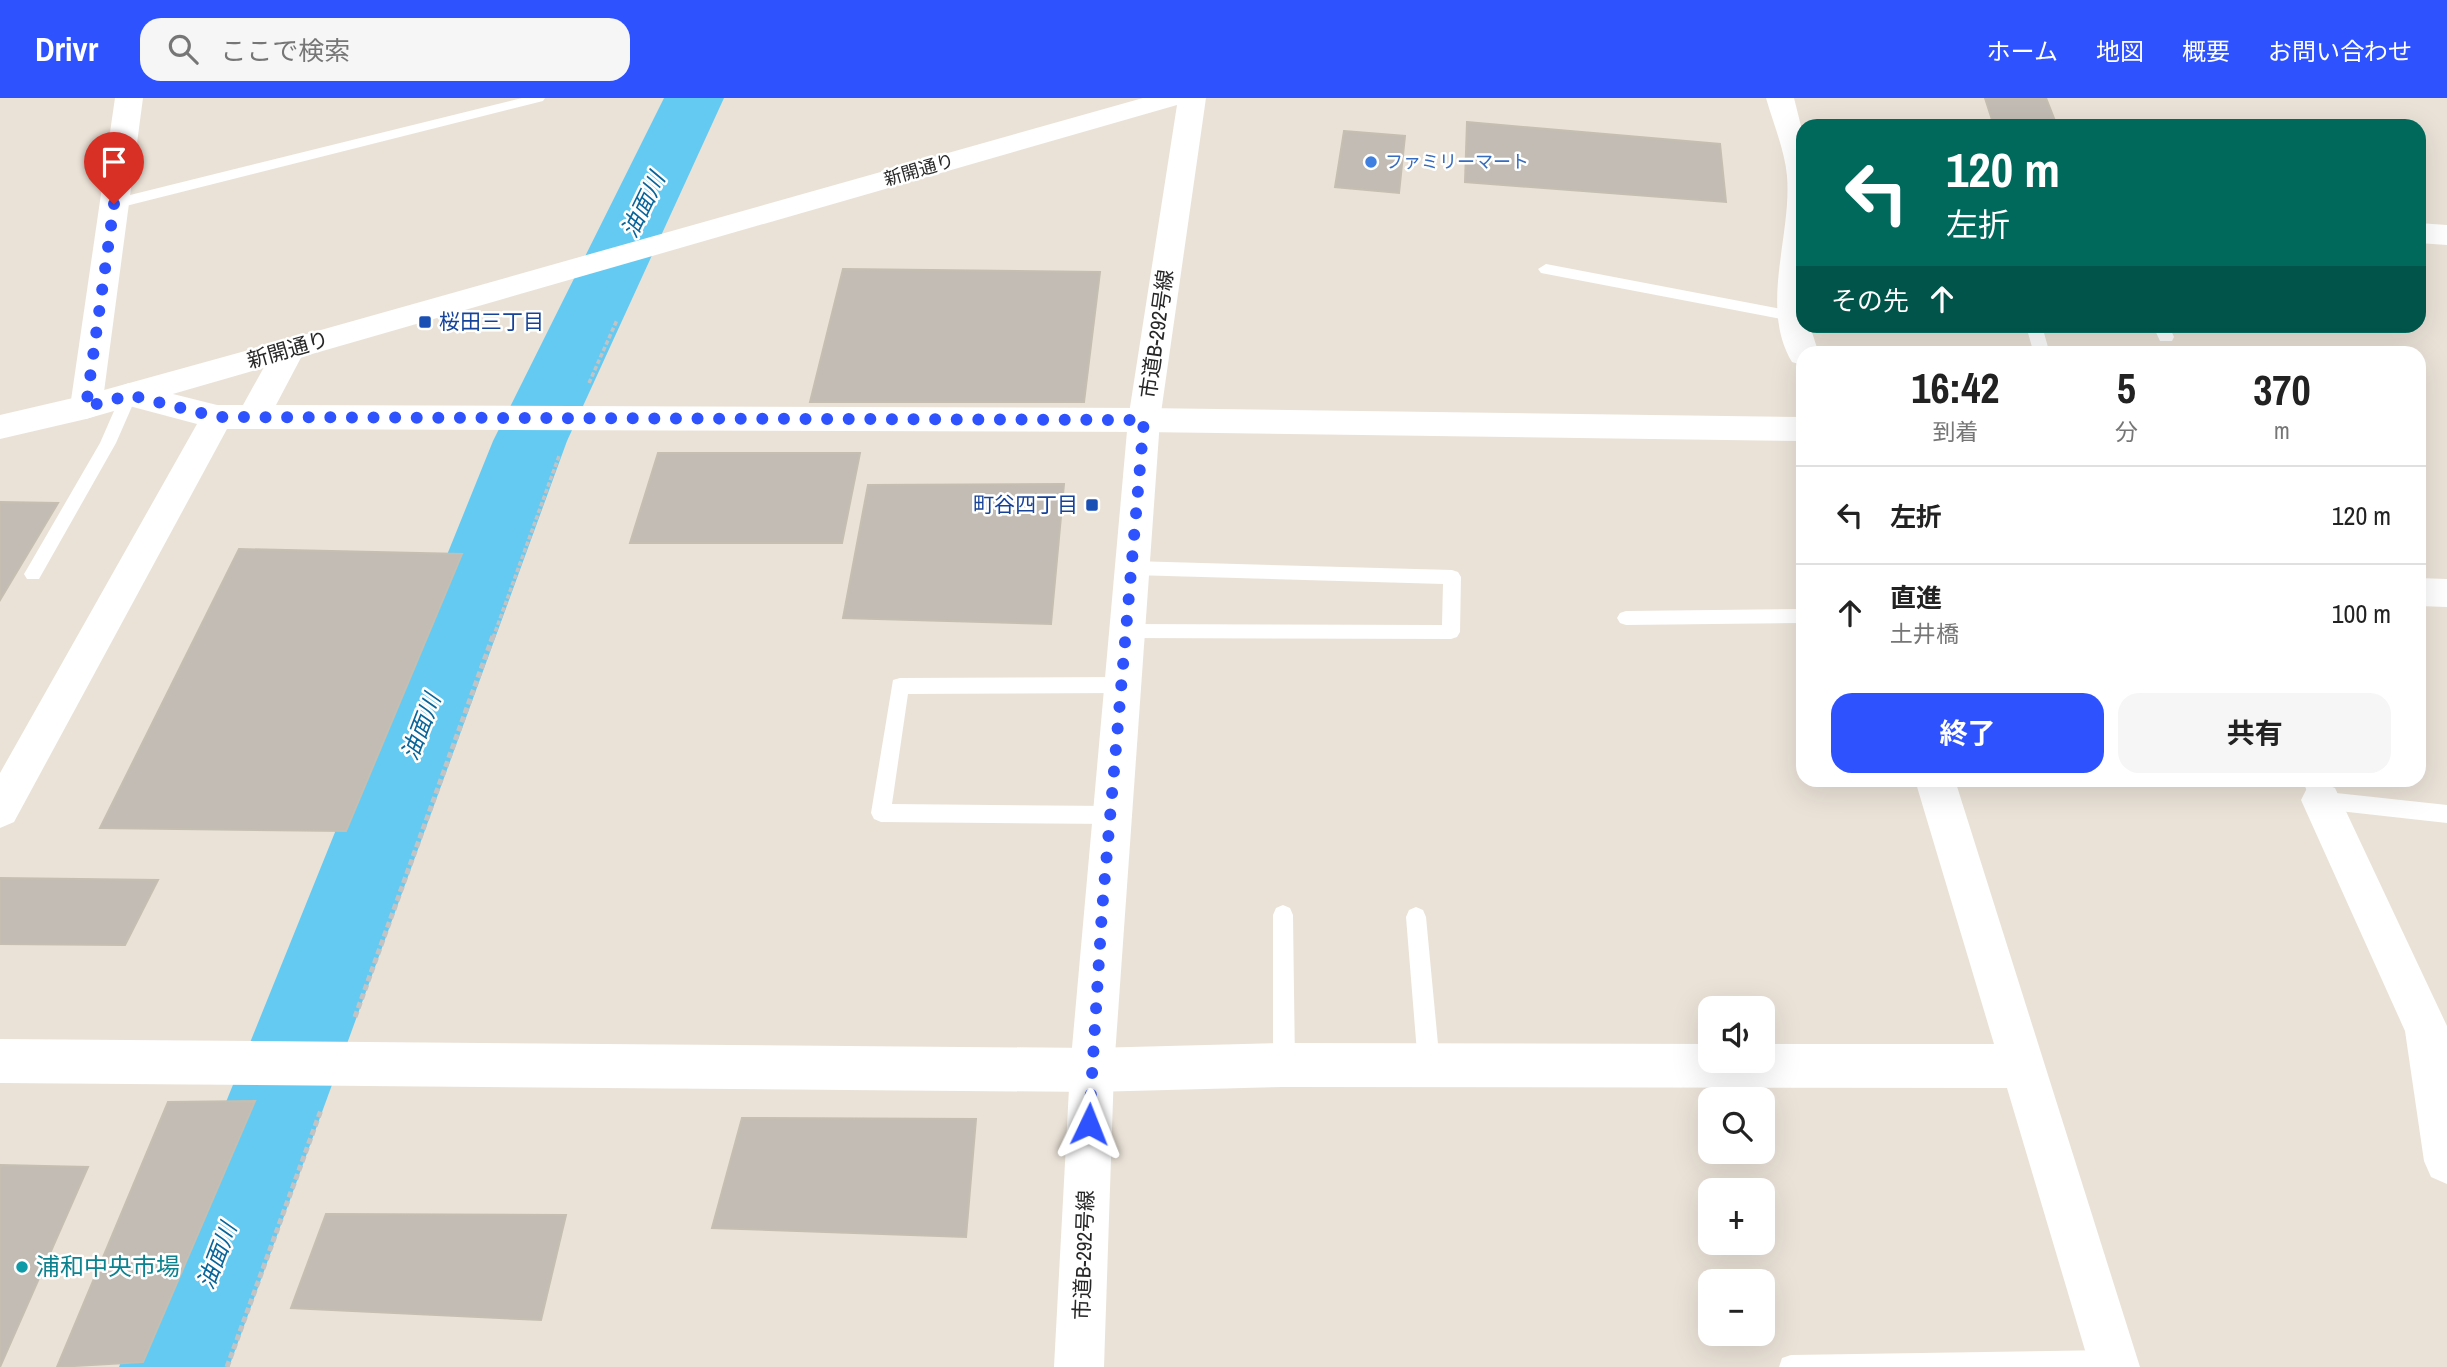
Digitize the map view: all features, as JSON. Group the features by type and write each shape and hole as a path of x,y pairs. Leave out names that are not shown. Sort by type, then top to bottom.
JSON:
{"street":[{"path":"86,407 129,98"},
{"name":"新開通り","path":"0,427 130,395 1173,98"},
{"name":"市道B-292号線","path":"1079,1367 1091,1070 1144,420 1192,98"},
{"path":"1780,98 1796,155"},
{"path":"2426,234 2447,235"},
{"path":"1796,260 1792,316 1796,330"},
{"path":"253,417 289,350"},
{"path":"130,395 217,417 1144,420 1796,429"},
{"path":"0,810 217,417"},
{"path":"2426,592 2447,593"},
{"path":"1937,787 2114,1364"},
{"path":"2316,790 2427,1030 2447,1161"},
{"path":"0,1061 1091,1070 1284,1065 2023,1066"}],"lane":[{"path":"114,204 538,98"},
{"path":"1546,269 1792,316"},
{"path":"33,574 108,443 130,395"},
{"path":"1128,631 1451,632 1452,577 1132,568"},
{"path":"1626,618 1796,616"},
{"path":"1110,816 881,813 900,687 1121,685"},
{"path":"2316,790 2447,814"},
{"path":"1283,915 1284,1065"},
{"path":"1416,917 1429,1065"},
{"path":"1791,1367 2114,1364"}],"path":[{"path":"227,1367 332,1062 570,417 617,320"}],"building":[{"path":"1985,98 2046,98 2054,119 1992,119"},
{"path":"1467,122 1720,144 1726,202 1465,182"},
{"name":"ファミリーマート","path":"1344,131 1405,136 1399,193 1335,187"},
{"path":"843,269 1100,272 1084,402 810,402"},
{"path":"658,453 860,453 842,543 630,543"},
{"path":"1064,484 1051,624 843,618 868,485"},
{"path":"0,502 58,503 0,600"},
{"path":"239,549 462,554 346,831 100,828"},
{"path":"0,878 158,880 125,945 0,944"},
{"path":"255,1101 143,1362 57,1367 168,1102"},
{"path":"742,1118 976,1119 966,1237 712,1228"},
{"name":"浦和中央市場","path":"0,1165 88,1167 0,1367"},
{"path":"326,1214 566,1215 541,1320 291,1308"}],"waterway":[{"name":"油面川","path":"174,1367 530,441 694,98"}],"place":[{"name":"ファミリーマート","path":"1371,162"},
{"name":"桜田三丁目","path":"425,322"},
{"name":"町谷四丁目","path":"1092,505"},
{"name":"浦和中央市場","path":"22,1267"}],"route":[{"path":"114,204 86,407 130,395 217,417 1144,420 1102,911 1089,1124"}]}
